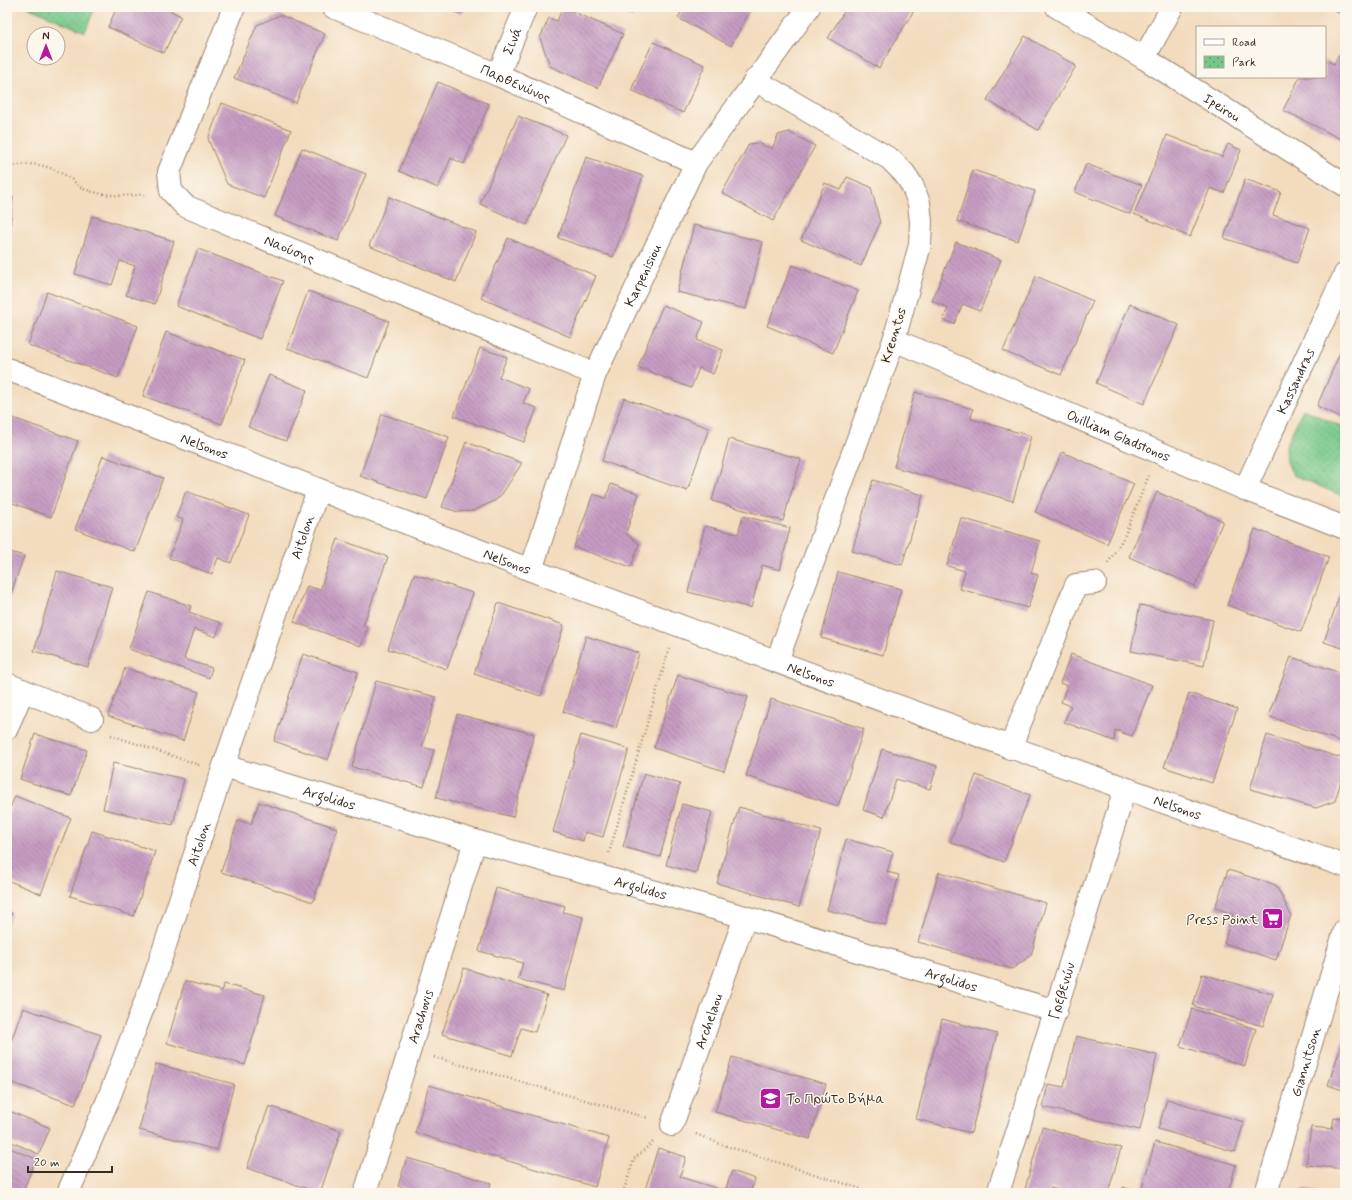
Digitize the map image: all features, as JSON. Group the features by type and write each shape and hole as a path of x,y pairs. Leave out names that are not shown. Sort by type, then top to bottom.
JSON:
{"street":[{"path":"171,191 170,172 234,7"},
{"name":"Παρθενώνος","path":"333,7 498,74 696,163"},
{"name":"Σινά","path":"498,74 526,7"},
{"name":"Karpenisiou","path":"531,570 595,374 696,163 808,7"},
{"name":"Ipeirou","path":"1057,7 1144,58 1345,185"},
{"path":"1144,58 1172,7"},
{"name":"Kreontos","path":"755,80 890,159 904,173 912,185 919,203 921,222 920,245 894,340 776,661"},
{"name":"Ναούσης","path":"171,191 185,206 595,374"},
{"name":"Kassandras","path":"1245,489 1345,274"},
{"name":"Ouilliam Gladstonos","path":"894,340 1245,489 1345,528"},
{"name":"Nelsonos","path":"7,369 318,490 676,624 1010,748 1345,866"},
{"name":"Aitolon","path":"68,1193 108,1100 154,978 318,490"},
{"path":"1010,748 1076,585 1095,583"},
{"path":"7,728 15,687 92,719"},
{"name":"Argolidos","path":"223,770 745,917 1056,1011"},
{"name":"Γρεβενών","path":"998,1193 1125,789"},
{"name":"Arachovis","path":"365,1193 476,841"},
{"name":"Archelaou","path":"672,1125 745,917"},
{"name":"Giannitson","path":"1266,1193 1345,930"}],"path":[{"path":"7,168 18,164 37,164 55,169 72,180 80,188 95,193 135,196 152,192 171,191"},
{"path":"1124,537 1158,452"},
{"path":"602,877 676,624"},
{"path":"92,719 96,729 223,770"},
{"path":"410,1050 672,1125 723,1145 874,1193"},
{"path":"623,1193 634,1159 672,1125"}],"green space":[{"path":"27,7 95,7 85,32"},
{"path":"1303,409 1345,428 1345,497 1293,475 1287,462 1286,446"}],"building":[{"path":"117,7 172,7 171,11 181,16 164,53 108,27"},
{"path":"445,7 471,7 459,13"},
{"path":"563,7 623,34 598,88 550,66 540,38 549,18 557,21"},
{"path":"613,7 634,7 631,14"},
{"path":"684,7 752,7 731,46 678,18"},
{"path":"847,7 916,7 879,68 828,38"},
{"path":"1336,7 1345,7 1345,16 1334,11"},
{"path":"280,15 325,34 296,103 234,78 257,25"},
{"path":"1025,36 1076,66 1038,130 987,100"},
{"path":"653,42 705,65 683,113 631,90"},
{"path":"1338,56 1345,59 1345,141 1283,110 1299,78 1326,78 1326,60 1334,64"},
{"path":"438,82 489,104 464,164 451,158 438,188 399,171"},
{"path":"222,103 291,130 264,198 227,184 208,139"},
{"path":"518,116 566,135 527,225 480,204"},
{"path":"789,132 815,146 773,221 722,193 749,144 758,143 772,149 778,135"},
{"path":"1167,135 1222,157 1228,144 1241,150 1224,193 1210,188 1190,237 1134,214"},
{"path":"302,148 366,174 338,241 275,216"},
{"path":"586,157 643,176 613,257 558,238"},
{"path":"1086,164 1142,185 1130,214 1075,192"},
{"path":"973,170 1035,191 1018,241 957,221"},
{"path":"847,177 871,187 880,223 861,266 801,240 825,183 841,190"},
{"path":"1245,179 1281,192 1273,215 1310,228 1297,263 1224,238"},
{"path":"7,196 13,197 9,238 7,237"},
{"path":"389,197 476,232 456,282 369,246"},
{"path":"92,216 174,241 155,304 126,295 135,266 120,261 112,285 75,274"},
{"path":"694,225 763,242 746,309 677,292"},
{"path":"508,238 596,276 570,337 481,298"},
{"path":"956,242 1001,260 980,311 963,304 954,324 943,320 948,308 932,301"},
{"path":"198,249 283,281 260,339 176,306"},
{"path":"792,265 858,291 833,353 767,326"},
{"path":"1036,276 1093,301 1061,375 1003,351"},
{"path":"308,291 389,321 368,378 287,348"},
{"path":"47,292 138,326 118,378 28,345"},
{"path":"1130,304 1179,325 1144,404 1096,383"},
{"path":"663,305 704,322 697,340 723,350 713,374 699,368 691,388 638,367"},
{"path":"166,332 245,360 222,424 143,396"},
{"path":"1345,341 1345,419 1317,406"},
{"path":"480,348 507,357 499,377 529,389 523,403 537,408 524,442 454,416"},
{"path":"269,375 307,390 286,441 248,427"},
{"path":"915,392 973,409 971,419 1031,436 1013,501 894,467"},
{"path":"624,398 709,428 687,491 602,461"},
{"path":"382,414 449,437 427,499 360,476"},
{"path":"10,417 78,441 51,517 7,501 7,425"},
{"path":"729,439 801,459 783,521 712,501"},
{"path":"466,442 522,463 502,494 496,500 473,511 458,512 442,507"},
{"path":"1062,452 1134,484 1107,544 1035,512"},
{"path":"103,456 163,478 135,552 75,529"},
{"path":"873,480 923,495 902,565 852,551"},
{"path":"611,484 639,494 626,533 639,544 631,567 574,547 593,494 606,498"},
{"path":"186,491 249,515 231,563 218,558 212,574 169,558 183,520 176,517"},
{"path":"1157,492 1223,521 1195,586 1129,557"},
{"path":"743,516 790,528 780,570 762,565 751,608 688,592 705,526 738,534"},
{"path":"961,518 1040,541 1031,573 1038,575 1028,608 960,589 965,571 947,566"},
{"path":"1255,529 1329,557 1301,632 1227,605"},
{"path":"338,539 388,557 363,626 368,627 361,646 294,622 307,586 320,590"},
{"path":"7,551 24,556 7,605"},
{"path":"57,571 112,587 88,667 34,651"},
{"path":"838,572 901,589 883,655 821,638"},
{"path":"414,574 473,593 447,669 388,649"},
{"path":"1345,577 1345,649 1324,642"},
{"path":"149,592 191,606 189,612 221,623 216,637 194,629 184,659 212,668 209,678 129,649"},
{"path":"498,603 564,625 541,696 474,674"},
{"path":"1140,605 1213,620 1204,666 1131,651"},
{"path":"586,636 639,653 616,728 563,712"},
{"path":"303,654 358,672 328,760 274,741"},
{"path":"1071,654 1152,685 1132,736 1115,730 1114,741 1064,722 1071,706 1061,702 1067,686 1060,683"},
{"path":"1291,657 1345,674 1345,743 1268,716"},
{"path":"125,668 199,692 183,741 108,716"},
{"path":"678,675 748,697 724,771 654,748"},
{"path":"376,681 436,697 422,747 434,750 424,787 352,767"},
{"path":"1189,693 1237,709 1212,783 1164,767"},
{"path":"771,699 864,729 838,806 746,776"},
{"path":"457,714 534,734 513,817 436,798"},
{"path":"35,734 87,750 71,796 20,779"},
{"path":"581,735 629,749 603,837 585,832 583,841 553,832"},
{"path":"1267,735 1345,759 1345,768 1335,801 1316,808 1250,789"},
{"path":"882,749 937,766 930,789 896,779 884,817 863,810"},
{"path":"113,763 184,779 173,825 103,809"},
{"path":"644,773 680,784 660,857 623,847"},
{"path":"976,775 1030,795 1004,862 950,842"},
{"path":"15,796 71,818 41,894 7,880 7,816"},
{"path":"259,802 337,828 313,902 221,872 238,820 251,824"},
{"path":"682,804 712,812 696,873 666,865"},
{"path":"739,807 821,831 799,907 717,883"},
{"path":"92,831 155,851 134,916 70,896"},
{"path":"846,839 893,852 887,872 899,875 886,925 827,910"},
{"path":"1228,870 1276,885 1291,915 1276,960 1224,943 1233,914 1215,908"},
{"path":"939,872 1046,903 1031,955 1012,969 918,942"},
{"path":"496,888 565,906 563,912 583,917 564,991 518,979 523,963 479,951"},
{"path":"7,911 12,913 7,926"},
{"path":"464,968 547,995 535,1032 521,1028 512,1056 442,1034"},
{"path":"1202,974 1273,994 1263,1026 1193,1006"},
{"path":"185,981 222,991 224,984 265,995 245,1065 167,1043"},
{"path":"23,1008 101,1035 75,1105 7,1081 7,1052"},
{"path":"1192,1009 1256,1029 1245,1066 1180,1046"},
{"path":"942,1019 997,1034 971,1133 916,1119"},
{"path":"1345,1034 1345,1091 1328,1085"},
{"path":"1076,1036 1157,1055 1140,1130 1043,1107 1048,1084 1064,1087"},
{"name":"Το Πρώτο Βήμα","path":"732,1057 826,1084 810,1139 715,1112"},
{"path":"156,1064 234,1084 217,1150 139,1130"},
{"path":"429,1085 609,1138 595,1187 415,1133"},
{"path":"1167,1099 1244,1122 1235,1152 1158,1129"},
{"path":"269,1106 341,1131 320,1193 247,1168"},
{"path":"7,1110 50,1128 39,1154 7,1140"},
{"path":"1334,1118 1345,1119 1345,1169 1306,1165 1311,1127 1332,1129"},
{"path":"1042,1127 1121,1148 1108,1193 1069,1193 1051,1188 1050,1193 1024,1193"},
{"path":"1155,1142 1236,1165 1228,1193 1121,1193 1123,1187 1141,1192"},
{"path":"7,1147 36,1159 22,1193 17,1193 7,1189"},
{"path":"658,1148 686,1157 680,1177 725,1191 732,1171 755,1179 750,1193 644,1193"},
{"path":"407,1158 491,1183 488,1193 414,1193 415,1191 398,1186"},
{"path":"1302,1189 1317,1192 1317,1193 1301,1193"}],"place":[{"name":"Press Point","path":"1273,919"},
{"name":"Το Πρώτο Βήμα","path":"771,1098"}]}
